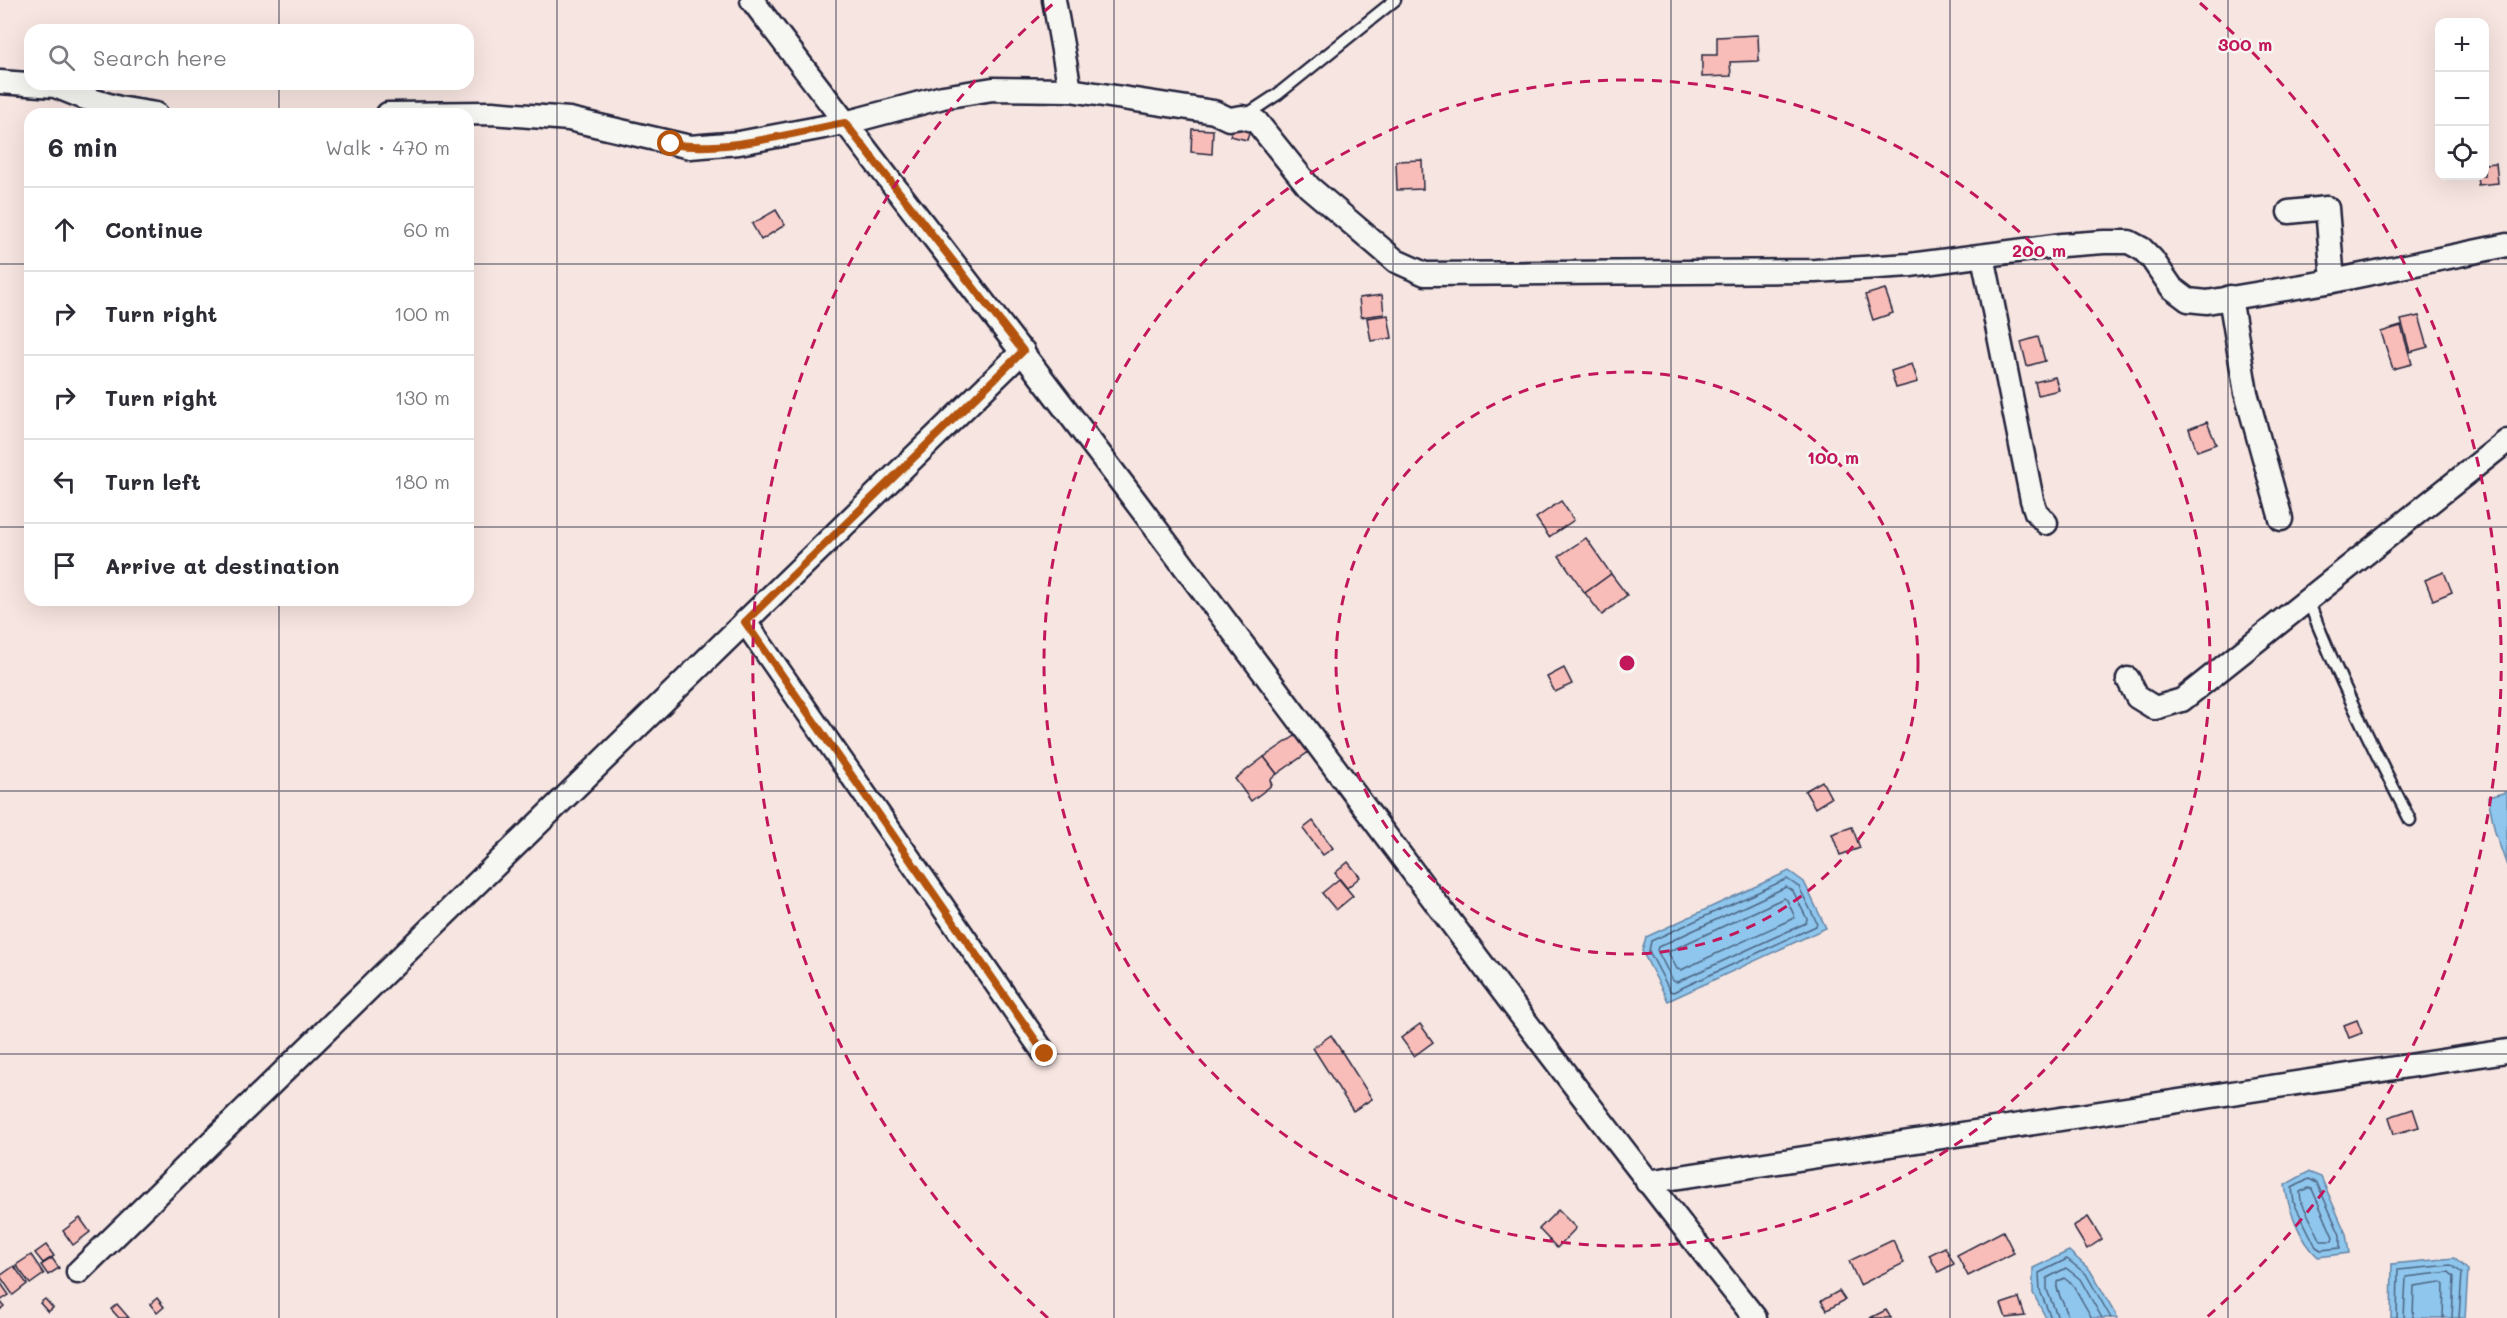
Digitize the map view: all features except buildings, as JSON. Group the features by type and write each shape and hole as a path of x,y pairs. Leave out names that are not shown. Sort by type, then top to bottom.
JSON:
{"street":[{"path":"752,0 871,158 1023,351 1647,1182 1755,1318"},
{"path":"1054,0 1070,90"},
{"path":"0,81 24,83"},
{"path":"474,113 569,119 690,147 850,130 943,97 993,89 1070,90 1214,112 1229,119 1242,117 1256,121 1309,187 1396,261 1425,274 1815,271 1910,265 2062,245 2129,242 2142,249 2152,259 2172,288 2188,300 2207,302 2333,281 2507,246"},
{"path":"65,90 119,108"},
{"path":"2289,212 2327,208 2333,281"},
{"path":"1983,256 2032,500 2036,512 2046,523"},
{"path":"2230,297 2246,393 2281,519"},
{"path":"78,1272 1023,351"},
{"path":"2128,679 2137,697 2155,708 2182,700 2507,441"},
{"path":"745,622 1045,1054"},
{"path":"1647,1182 2507,1051"}],"lane":[{"path":"1242,117 1278,94 1395,0"},
{"path":"2308,600 2329,656 2358,720 2410,820"}],"water":[{"path":"2507,792 2507,866 2495,832 2488,797"},
{"path":"1789,871 1804,882 1826,928 1668,1001 1642,951 1646,937"},
{"path":"2308,1172 2321,1177 2346,1234 2349,1253 2318,1257 2300,1233 2292,1214 2285,1185"},
{"path":"2069,1251 2090,1270 2118,1318 2046,1318 2033,1293 2033,1268"},
{"path":"2454,1258 2468,1270 2465,1318 2391,1318 2392,1264"}],"route":[{"path":"671,144 690,147 717,146 845,123 1023,351 745,622 1045,1054"}]}
